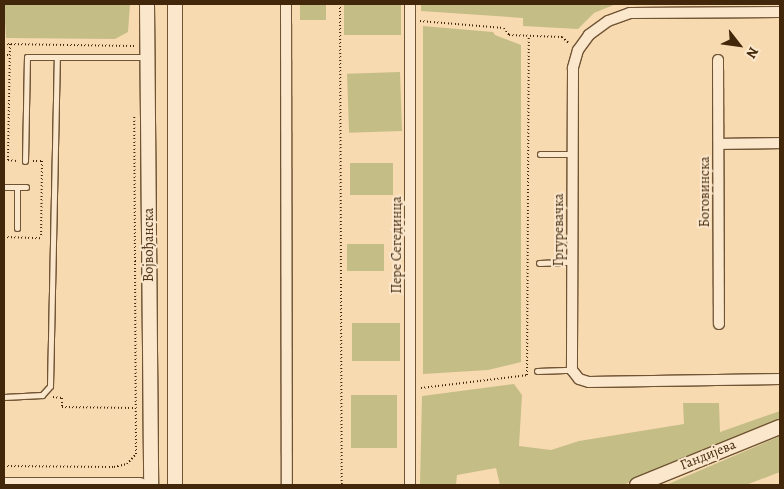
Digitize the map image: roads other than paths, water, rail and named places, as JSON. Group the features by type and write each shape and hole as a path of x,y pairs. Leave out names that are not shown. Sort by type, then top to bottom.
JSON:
{"main road":[{"name":"Војвођанска","path":"147,4 141,57 151,485"},
{"name":"Војвођанска","path":"175,4 175,485"},
{"name":"Гандијева","path":"637,485 780,427"},
{"path":"4,485 140,485"}],"street":[{"path":"286,4 287,485"},
{"name":"Пере Сегединца","path":"410,4 410,485"},
{"name":"Гргуревачка","path":"572,370 573,68 578,50 589,35 608,21 630,13 780,12"},
{"name":"Боговинска","path":"718,60 719,324"},
{"path":"719,144 780,143"},
{"path":"572,370 579,379 589,382 780,379"}],"lane":[{"path":"25,161 27,57 141,57"},
{"path":"4,397 32,397 47,391 52,373 57,57"},
{"path":"540,154 573,154"},
{"path":"4,186 26,187"},
{"path":"17,187 17,228"},
{"path":"539,263 572,262"},
{"path":"537,371 572,370"}]}
